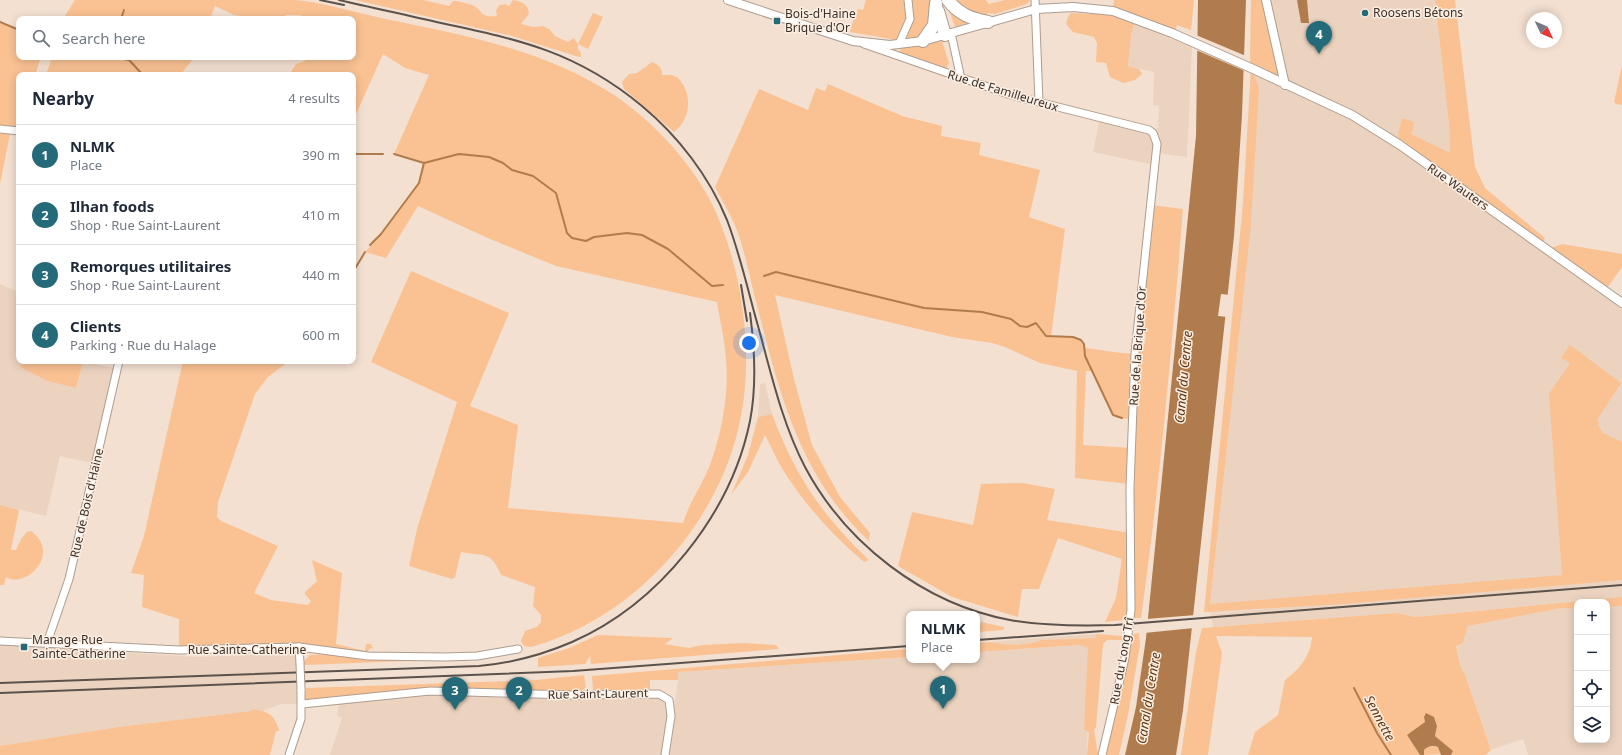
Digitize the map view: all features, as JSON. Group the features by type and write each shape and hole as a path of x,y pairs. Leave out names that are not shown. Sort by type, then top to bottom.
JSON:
{"highway":[{"path":"941,1 963,14 977,20 988,22"},
{"path":"941,1 948,34"},
{"path":"923,41 934,25 941,1"}],"street":[{"name":"Rue de Familleureux","path":"728,0 860,43 961,79 1039,102 1149,130"},
{"path":"899,44 910,19 908,0"},
{"path":"1035,0 1039,102"},
{"path":"1266,0 1285,85"},
{"name":"Rue de Familleureux","path":"860,43 899,44 923,41 1036,9 1073,7 1113,11 1174,34"},
{"path":"948,34 961,79"},
{"name":"Rue Wauters","path":"1174,34 1352,115 1376,130 1622,303"},
{"path":"0,129 16,131"},
{"name":"Rue de la Brique d'Or","path":"1131,566 1130,487 1135,353 1157,144 1153,133 1149,130"},
{"name":"Rue de Bois d'Haine","path":"47,643 70,580 118,364"},
{"name":"Rue du Long Trî","path":"1102,755 1125,658 1131,610 1131,566"},
{"name":"Rue Sainte-Catherine","path":"0,641 179,650 299,647 368,656 476,656 518,649"},
{"path":"289,755 300,724 302,704 299,647"},
{"name":"Rue Saint-Laurent","path":"302,704 430,691 571,695 659,694 669,700 671,709 665,755"}],"shaded area":[{"path":"75,0 295,0 327,5 497,44 553,63 606,90 651,124 677,152 700,182 721,224 738,282 746,343 746,373 743,402 738,430 726,467 709,502 688,535 663,566 634,593 602,616 567,634 531,647 524,646 521,641 525,631 537,627 541,622 541,615 533,606 535,587 501,575 490,558 469,553 461,552 455,577 452,579 409,566 417,529 457,402 371,362 411,271 509,313 470,406 518,425 508,508 683,523 710,465 718,440 724,413 727,373 724,338 717,302 556,266 490,239 418,206 386,258 365,252 381,234 418,183 423,163 394,154 429,75 405,68 383,54 356,114 356,72 291,72 296,64 305,60 356,60 356,16 242,16 234,15 215,6 211,16 65,16"},
{"path":"355,0 423,0 449,6 453,1 456,1 472,5 488,16 497,16 496,10 500,5 505,4 509,6 513,0 517,1 526,6 529,14 521,24 533,27 543,26 549,29 555,36 568,42 574,38 578,44 581,57 512,36"},
{"path":"866,0 930,0 931,14 928,26 915,38 908,40 905,32 899,44 890,45 891,39 850,32 855,14 857,14 858,9 863,10"},
{"path":"955,0 986,0 989,4 1005,0 1030,0 1027,4 995,14 988,13 986,16 969,13"},
{"path":"1114,0 1194,0 1191,30 1177,25 1174,34 1113,11"},
{"path":"1251,0 1266,0 1285,85 1252,69 1259,88 1251,224 1210,604 1562,575 1549,394 1570,363 1561,358 1570,345 1621,383 1597,420 1603,433 1622,442 1622,580 1342,604 1204,612 1243,202 1251,68"},
{"path":"1266,0 1435,0 1449,124 1451,174 1622,303 1622,597 1574,599 1574,602 1416,617 1396,613 1213,627 1211,614 1290,607 1209,613 1238,341 1251,68"},
{"path":"1435,0 1455,0 1475,167 1485,188 1545,238 1542,247 1400,145 1398,135 1402,118 1414,122 1411,134 1450,153 1449,124"},
{"path":"949,10 971,22 955,27"},
{"path":"593,13 603,17 588,49 578,44"},
{"path":"1071,13 1120,15 1134,24 1131,35 1128,66 1139,69 1142,74 1135,80 1123,83 1110,77 1106,63 1096,62 1097,43 1094,37 1073,32 1066,24"},
{"path":"0,22 16,29 16,60 40,60 36,72 16,72 16,128 15,130 11,129 0,184"},
{"path":"1134,24 1192,47 1187,157 1157,153 1155,165 1093,152 1100,118 1149,130 1158,128 1159,106 1153,105 1154,72 1128,66 1131,35"},
{"path":"942,41 949,63 947,67 943,69 899,53 901,48"},
{"path":"51,60 192,60 182,72 47,72"},
{"path":"652,62 660,67 662,75 672,75 678,78 686,91 688,99 687,114 680,127 674,132 624,89 622,82 629,74 637,73"},
{"path":"1622,65 1622,105 1614,102"},
{"path":"828,84 902,116 942,126 941,136 981,143 979,155 1040,170 1029,217 1065,229 1051,337 1076,338 1084,344 1086,348 1125,353 1138,352 1142,348 1146,335 1138,324 1151,205 1183,209 1165,414 1141,618 1135,618 1131,610 1124,620 1105,622 1116,598 1122,559 1058,538 1039,589 1022,589 1018,617 952,597 898,566 912,512 973,525 981,484 1023,483 1055,489 1047,520 1131,533 1130,484 1075,478 1077,371 1040,363 1005,347 992,343 952,337 775,295 794,379 812,445 840,497 870,533 869,541 844,515 824,487 807,457 793,426 772,362 738,233 715,187 759,89 808,110 816,88 825,91","holes":["1086,371 1092,371 1113,415 1117,418 1132,419 1131,448 1083,445"]},
{"path":"1562,244 1622,254 1622,267 1605,291 1546,250"},
{"path":"0,284 16,291 16,364 22,364 21,367 47,381 76,388 82,364 96,364 117,369 96,464 60,456 46,516 0,505"},
{"path":"22,364 82,364 76,388 47,381 20,367"},
{"path":"182,364 285,364 268,377 255,394 218,502 217,517 221,521 278,546 254,593 271,600 308,605 311,601 305,592 317,581 312,560 342,573 336,644 365,651 366,644 371,644 373,648 369,649 368,652 371,653 432,660 305,665 303,662 310,655 331,654 299,647 179,650 179,619 142,607 144,575 131,573 144,536"},
{"path":"765,383 772,414 758,417 760,384"},
{"path":"772,414 790,457 800,476 837,527 869,560 864,562 831,531 810,508 783,470 765,435 748,472 731,495 748,455 758,417"},
{"path":"0,505 19,510 11,550 16,550 21,539 27,532 31,531 40,540 43,550 42,559 37,568 22,579 14,580 6,577 4,585 0,585"},
{"path":"1622,597 1622,606 1610,607 1610,599 1601,599"},
{"path":"1574,602 1574,609 1561,608 1468,626 1463,643 1456,646 1460,665 1465,675 1491,750 1486,755 1451,755 1452,751 1435,736 1437,726 1434,717 1407,735 1420,755 1248,755 1255,732 1278,715 1285,680 1295,672 1307,656 1312,637 1216,636 1222,653 1208,755 1181,755 1196,652 1202,628 1396,613 1416,617"},
{"path":"1622,606 1622,755 1528,755 1523,739 1491,750 1465,675 1460,665 1456,645 1463,643 1468,626 1561,608 1574,609 1574,743 1610,743 1610,607"},
{"path":"981,622 1004,627 1004,630 980,632"},
{"path":"1139,633 1140,645 1128,715 1119,755 1102,755 1127,640 1134,634"},
{"path":"1096,634 1095,638 1041,640 1032,643 1013,645 987,642"},
{"path":"1096,634 1123,636 1127,640 1107,640 1103,644 1096,727 1094,730 1098,755 1087,755 1089,733 1084,729 1088,648 1080,645 980,652 980,643 1013,645 1032,643 1041,640 1095,638"},
{"path":"598,635 673,638 665,644 689,648 702,645 744,643 776,645 779,649 591,664 590,656 585,664 538,667 538,658 569,648"},
{"path":"0,645 198,657 292,653 297,656 298,704 281,704 262,711 253,709 252,711 118,727 0,746"},
{"path":"1081,645 1088,648 1087,755 667,755 678,681 677,672 906,657 906,663 980,663 980,652"},
{"path":"906,649 906,657 678,672 678,680 650,680 650,693 593,692 592,676"},
{"path":"584,675 586,687 582,692 430,691 302,704 306,688 536,680"},
{"path":"428,693 506,698 594,699 660,696 666,705 668,717 662,755 330,755 342,718 337,716 339,704"},
{"path":"253,709 263,711 270,715 276,721 278,726 279,731 276,731 270,755 0,755 0,746 118,727 251,711"},
{"path":"1428,746 1438,747 1442,754 1424,755 1424,750"}],"water":[{"name":"Canal du Centre","path":"1198,0 1246,0 1242,115 1234,236 1183,710 1176,755 1125,755 1136,707 1146,638 1196,136"},
{"path":"1297,0 1307,0 1309,23 1301,23"},
{"path":"1426,713 1434,717 1437,726 1435,736 1453,751 1451,755 1441,755 1438,747 1432,746 1424,750 1424,755 1420,755 1407,735 1425,722 1424,717"}],"pier":[{"path":"1196,35 1246,56 1245,71 1196,50"},
{"path":"1221,294 1230,295 1227,317 1218,316"},
{"path":"1196,615 1194,628 1144,633 1146,619"}],"waterway":[{"path":"122,16 124,10"},
{"path":"0,22 16,29"},
{"path":"129,60 140,72"},
{"path":"356,154 383,154"},
{"path":"394,154 424,163 459,154 489,157 503,163 512,170 533,176 556,193 567,233 572,238 586,241 594,237 627,233 642,235 668,249 712,286 723,285"},
{"path":"370,245 381,234 419,183 424,163"},
{"path":"356,267 365,252"},
{"path":"764,276 776,272 924,308 982,312 1011,319 1020,326 1027,327 1036,323 1046,336 1073,337 1081,340 1084,344 1085,356 1113,415 1122,418"},
{"name":"Sennette","path":"1354,688 1377,733 1391,755"}],"railway":[{"path":"320,0 344,5"},
{"path":"339,0 523,42 571,60 618,88 642,106 668,130 702,173 720,204 727,220 740,259 783,415 805,467 822,495 842,521 865,545 891,566 918,585 947,600 975,611"},
{"path":"741,285 747,321"},
{"path":"0,683 479,666 527,658 572,642 604,625 634,605 662,580 686,552 708,522 726,489 740,456 750,421 754,394 753,340 750,313"},
{"path":"980,612 1023,622 1075,625 1115,625 1622,585"},
{"path":"980,640 1103,631"},
{"path":"0,693 573,671 906,646"}],"place":[{"name":"Roosens Bétons","path":"1365,13"},
{"name":"Bois-d'Haine Brique d'Or","path":"777,21"},
{"name":"Clients","path":"1319,54"},
{"name":"Manage Rue Sainte-Catherine","path":"24,647"},
{"name":"NLMK","path":"943,709"},
{"name":"Remorques utilitaires","path":"455,710"},
{"name":"Ilhan foods","path":"519,710"}]}
